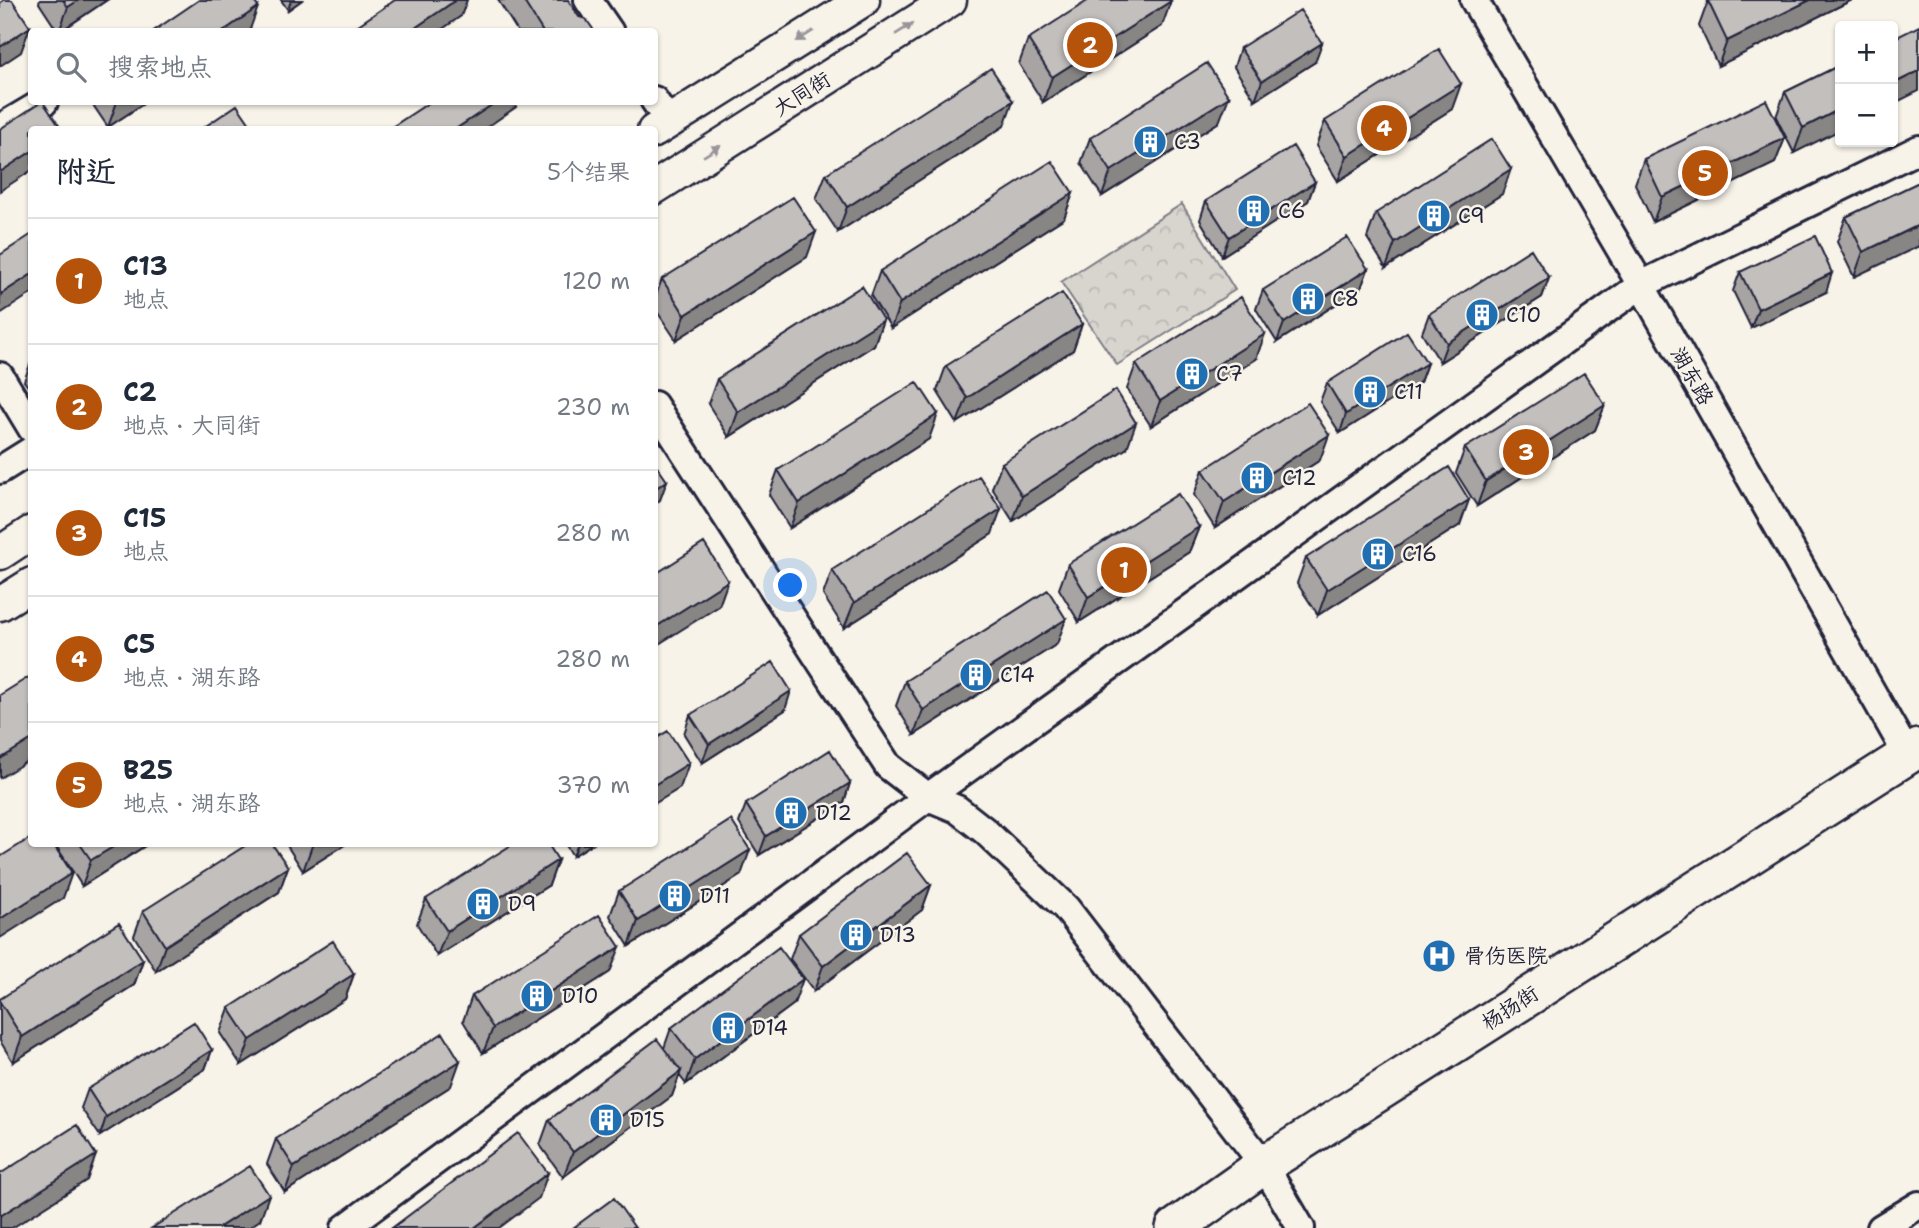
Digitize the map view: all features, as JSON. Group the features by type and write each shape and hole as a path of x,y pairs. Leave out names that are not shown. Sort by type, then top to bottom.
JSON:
{"highway":[{"name":"杨扬街","path":"1175,1228 1264,1165 1913,751"}],"main road":[{"path":"659,117 863,0"},
{"name":"大同街","path":"658,185 950,0"},
{"path":"0,553 28,535"},
{"path":"0,604 28,586"}],"street":[{"path":"588,0 607,28"},
{"name":"湖东路","path":"1474,0 1913,751"},
{"path":"0,128 39,105"},
{"path":"345,1228 929,797 1641,285 1919,149"},
{"path":"0,376 28,422"},
{"path":"658,411 888,766 929,797 957,809 985,831 1066,908 1264,1165 1301,1228"},
{"path":"0,470 28,452"},
{"path":"1881,1228 1919,1205"}],"green space":[{"path":"1182,204 1235,290 1117,365 1061,282"}],"building":[{"path":"12,0 30,27 0,47 0,3"},
{"path":"63,0 79,0 68,7"},
{"path":"199,0 253,0 258,7 228,28 158,28"},
{"path":"395,0 456,0 415,28 354,28"},
{"path":"523,0 568,0 579,17 586,19 592,28 540,28"},
{"path":"1089,0 1171,1 1052,77 1028,39"},
{"path":"1810,0 1727,41 1708,1"},
{"path":"1300,10 1322,43 1262,81 1240,48"},
{"path":"1919,26 1919,71 1898,82 1898,36"},
{"path":"1439,49 1461,84 1347,156 1325,121"},
{"path":"1207,63 1229,97 1111,171 1090,138"},
{"path":"1835,67 1835,112 1803,128 1785,92"},
{"path":"991,68 1013,101 847,207 826,174"},
{"path":"1766,100 1785,138 1662,197 1644,159"},
{"path":"36,105 45,105 59,126 28,126 28,154 0,172 0,129"},
{"path":"237,105 251,126 206,126"},
{"path":"425,105 492,105 460,126 394,126"},
{"path":"1492,139 1511,169 1395,243 1376,213"},
{"path":"1293,146 1315,182 1229,237 1206,201"},
{"path":"1052,161 1073,193 900,303 880,271"},
{"path":"1919,182 1919,225 1863,252 1846,217"},
{"path":"793,197 816,232 685,315 662,279"},
{"path":"1815,236 1832,273 1758,309 1740,272"},
{"path":"28,237 28,277 1,294 0,292 0,255"},
{"path":"1347,237 1368,269 1284,323 1263,290"},
{"path":"1531,249 1549,278 1447,343 1429,314"},
{"path":"862,286 883,320 738,412 717,379"},
{"path":"1062,293 1082,324 967,398 946,366"},
{"path":"1241,297 1265,334 1160,401 1136,364"},
{"path":"1407,332 1427,363 1346,414 1327,383"},
{"path":"1584,373 1605,405 1486,481 1465,448"},
{"path":"917,382 938,414 799,503 778,470"},
{"path":"1116,390 1136,423 1022,496 1002,463"},
{"path":"1308,403 1329,435 1224,502 1203,470"},
{"path":"1449,467 1469,500 1327,590 1306,558"},
{"path":"658,468 667,481 658,487"},
{"path":"979,476 1001,509 854,603 832,570"},
{"path":"1178,494 1199,527 1088,597 1068,564"},
{"path":"704,543 728,581 658,625 658,572"},
{"path":"1048,590 1066,619 923,710 905,681"},
{"path":"773,662 791,691 709,744 690,715"},
{"path":"28,678 28,742 0,759 0,695"},
{"path":"668,731 689,763 658,782 658,737"},
{"path":"830,750 850,783 766,836 746,804"},
{"path":"731,820 750,850 638,921 619,891"},
{"path":"28,840 28,847 55,847 72,873 0,919 0,857"},
{"path":"82,847 113,847 91,860"},
{"path":"243,847 274,847 288,867 165,946 143,911"},
{"path":"508,847 550,847 558,860 447,931 426,899"},
{"path":"907,853 931,885 823,966 799,934"},
{"path":"599,915 620,947 493,1028 472,996"},
{"path":"119,923 143,960 22,1037 0,999"},
{"path":"333,941 354,974 250,1040 229,1008"},
{"path":"779,947 803,979 695,1059 671,1028"},
{"path":"194,1022 212,1050 106,1117 88,1089"},
{"path":"443,1033 460,1061 294,1167 276,1139"},
{"path":"657,1039 681,1071 573,1152 549,1120"},
{"path":"77,1125 96,1155 0,1216 0,1174"},
{"path":"518,1133 548,1173 474,1228 392,1228"},
{"path":"250,1166 269,1195 218,1228 152,1228"},
{"path":"614,1198 635,1228 573,1228"}],"place":[{"name":"C2","path":"1090,45"},
{"name":"C5","path":"1384,128"},
{"name":"C3","path":"1150,142"},
{"name":"B25","path":"1705,173"},
{"name":"C6","path":"1254,211"},
{"name":"C9","path":"1434,216"},
{"name":"C8","path":"1308,299"},
{"name":"C10","path":"1482,315"},
{"name":"C7","path":"1192,374"},
{"name":"C11","path":"1370,392"},
{"name":"C15","path":"1526,452"},
{"name":"C12","path":"1257,478"},
{"name":"C16","path":"1378,554"},
{"name":"C13","path":"1124,570"},
{"name":"C14","path":"976,675"},
{"name":"D12","path":"791,813"},
{"name":"D11","path":"675,896"},
{"name":"D9","path":"483,904"},
{"name":"D13","path":"856,935"},
{"name":"骨伤医院","path":"1439,956"},
{"name":"D10","path":"537,996"},
{"name":"D14","path":"728,1028"},
{"name":"D15","path":"606,1120"}]}
